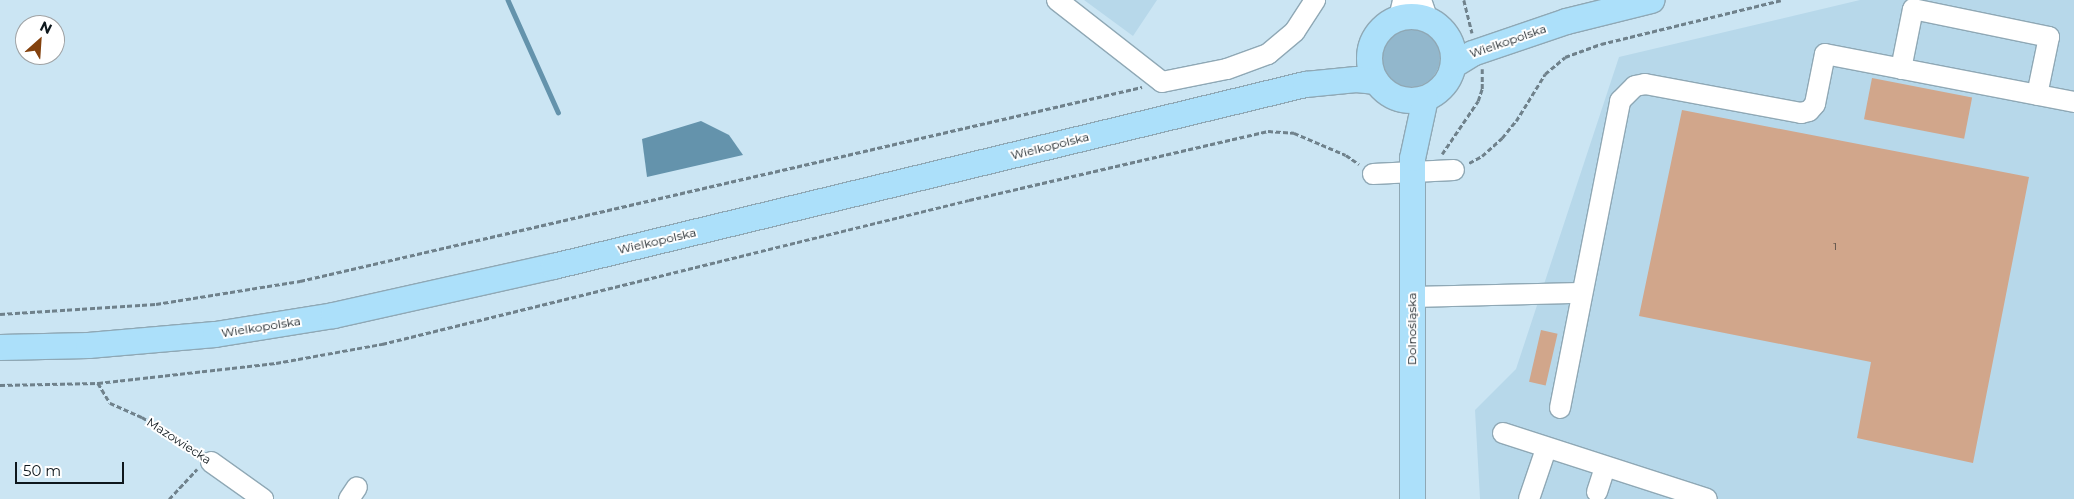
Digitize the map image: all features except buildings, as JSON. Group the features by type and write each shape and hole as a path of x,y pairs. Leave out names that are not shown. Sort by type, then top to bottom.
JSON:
{"main road":[{"name":"Wielkopolska","path":"1453,64 1475,43 1652,0"},
{"path":"1401,9 1412,16 1432,18 1452,48 1453,64 1445,84 1425,98 1399,99 1376,82 1370,68 1370,51 1378,32 1401,9"},
{"name":"Wielkopolska","path":"1432,18 1475,43"},
{"name":"Wielkopolska","path":"1305,84 1370,51"},
{"name":"Wielkopolska","path":"0,347 88,345 215,334 333,315 572,261 1305,84 1356,79 1376,82"},
{"name":"Dolnośląska","path":"1411,166 1425,98"},
{"name":"Dolnośląska","path":"1399,99 1411,166 1412,499"}],"street":[{"path":"1057,0 1162,82 1227,70 1268,54 1295,31 1315,0"},
{"path":"1901,69 1913,10 2049,37 2038,95"},
{"path":"1560,408 1620,101 1626,92 1645,84 1801,114 1809,111 1815,104 1825,54 2074,102"},
{"path":"1372,174 1411,166 1446,170"},
{"path":"1412,297 1581,293"},
{"path":"1503,433 1546,449 1707,499"},
{"path":"1528,499 1546,449"},
{"name":"Mazowiecka","path":"209,460 263,499"},
{"path":"1597,492 1605,467"}],"path":[{"path":"1464,0 1483,78 1482,89 1478,100 1446,146 1438,164 1446,170 1482,156 1502,138 1516,121 1545,74 1565,57 1600,44 1781,0"},
{"path":"0,314 156,304 300,281 1162,82"},
{"path":"0,384 98,383 276,363 382,344 960,202 1268,131 1294,133 1316,142 1346,155 1372,174"},
{"path":"0,309 5,314"},
{"name":"Mazowiecka","path":"98,383 110,402 142,417 209,460"},
{"path":"169,499 209,460"}],"shaded area":[{"path":"1084,0 1157,0 1133,36"},
{"path":"1860,0 2074,0 2074,499 1480,499 1475,410 1516,369 1619,57"},
{"path":"1411,29 1427,34 1435,42 1440,58 1435,74 1427,82 1411,87 1395,82 1387,74 1382,58 1387,42 1395,34"},
{"path":"701,121 729,135 743,155 647,177 642,139"}],"waterway":[{"path":"508,0 558,112"}]}
